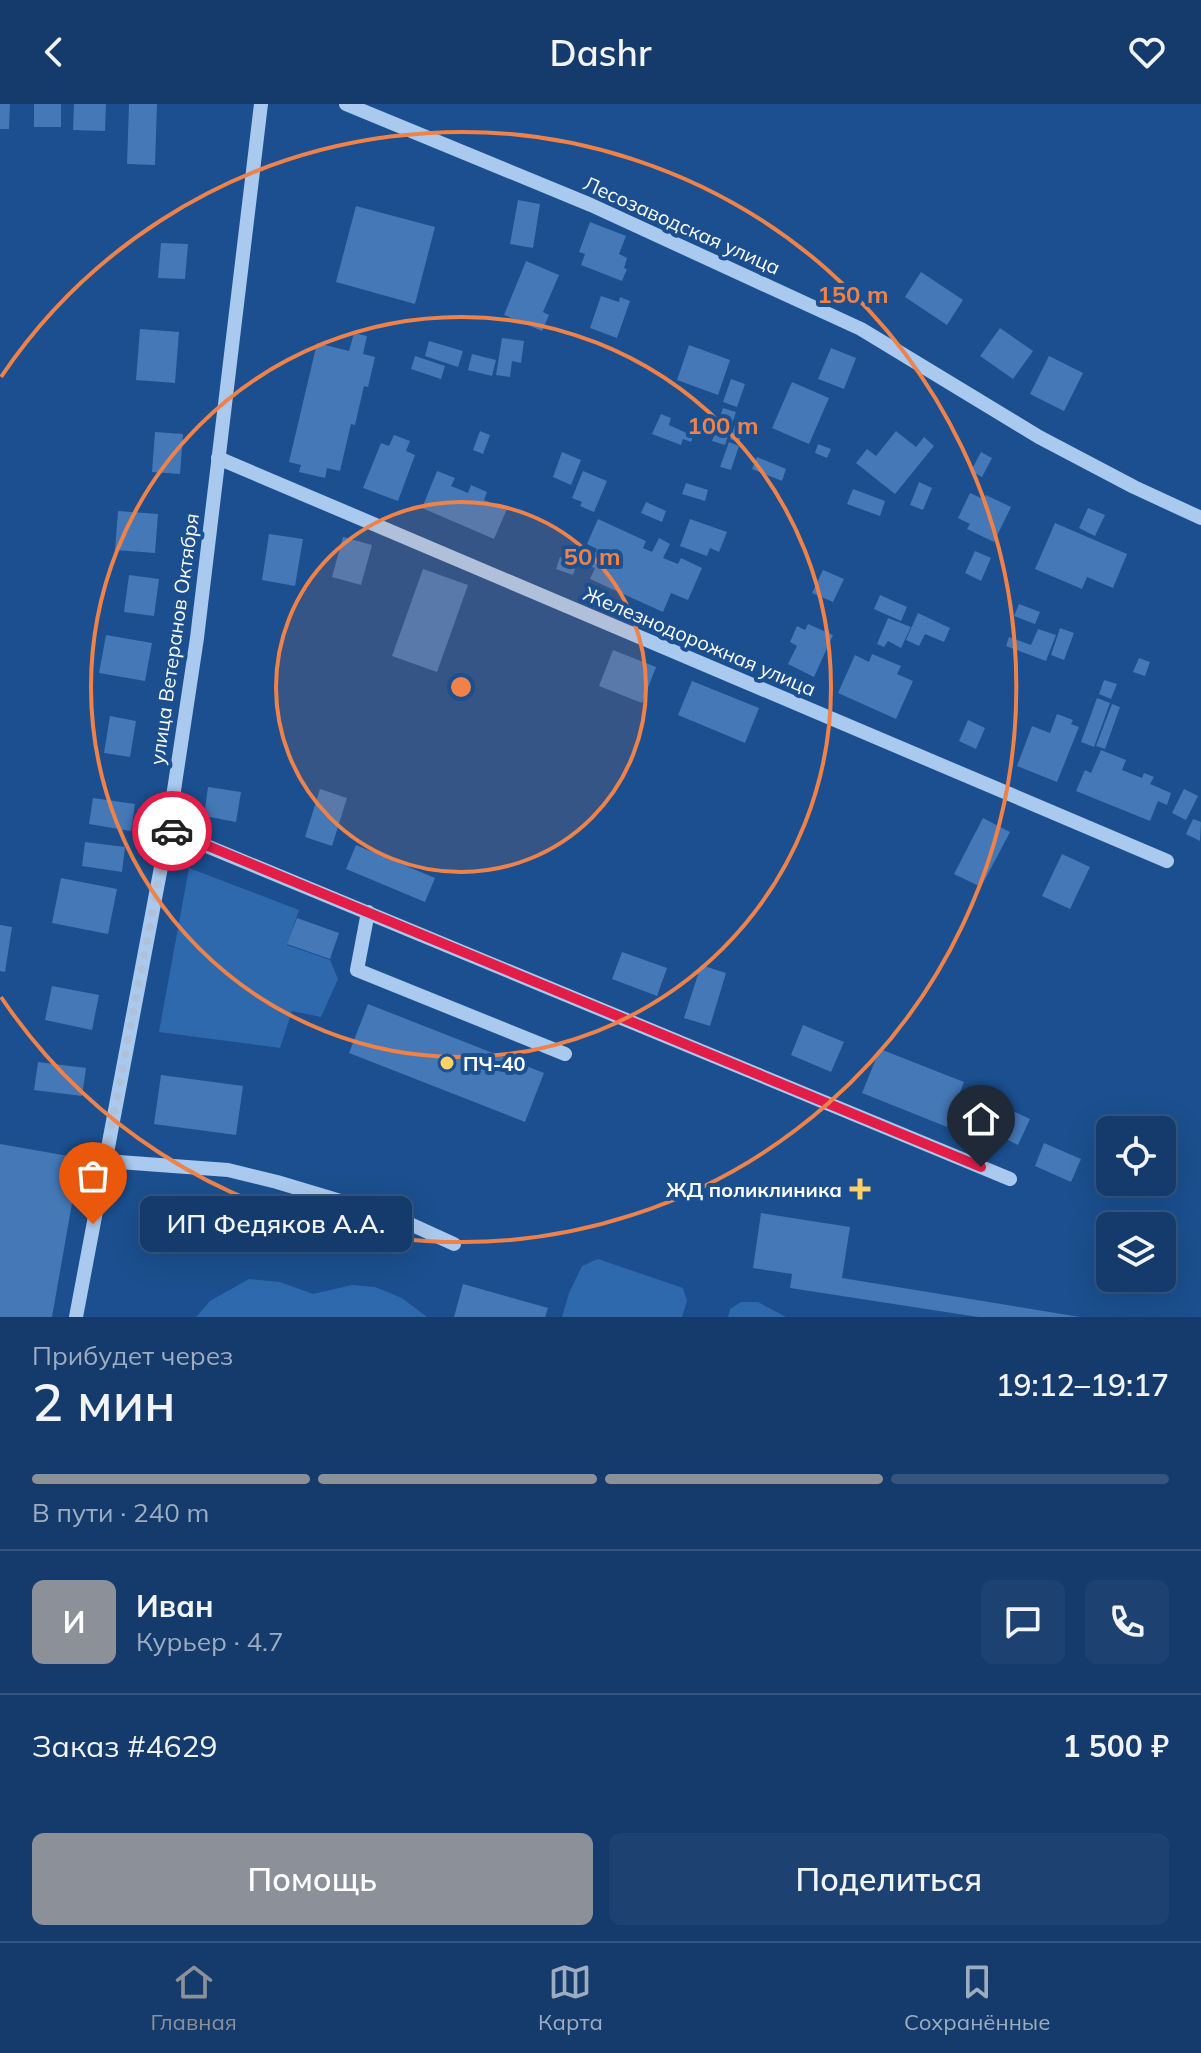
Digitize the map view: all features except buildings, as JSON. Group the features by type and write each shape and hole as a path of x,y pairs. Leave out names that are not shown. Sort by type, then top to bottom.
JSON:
{"street":[{"name":"улица Ветеранов Октября","path":"76,1317 168,830 197,638 261,104"},
{"name":"Лесозаводская улица","path":"346,104 591,205 848,323 1039,437 1201,518"},
{"name":"Железнодорожная улица","path":"218,458 1167,861"},
{"path":"168,830 1010,1179"},
{"path":"368,912 357,970 565,1054"},
{"path":"105,1161 228,1170 397,1218 454,1244"}],"shaded area":[{"path":"189,868 299,910 287,945 330,960 338,979 321,1017 292,1011 280,1048 159,1032"},
{"path":"598,1259 683,1288 687,1301 682,1317 562,1317 582,1266"},
{"path":"249,1279 280,1282 313,1294 352,1285 375,1287 402,1298 427,1317 196,1317 210,1301"},
{"path":"741,1302 758,1302 786,1317 728,1317 730,1309"}],"way so far":[{"path":"93,1224 168,830 172,831"}],"place":[{"name":"ПЧ-40","path":"447,1063"},
{"name":"ЖД поликлиника","path":"860,1189"},
{"name":"ИП Федяков А.А.","path":"93,1224"}],"route":[{"path":"172,831 981,1167"}]}
